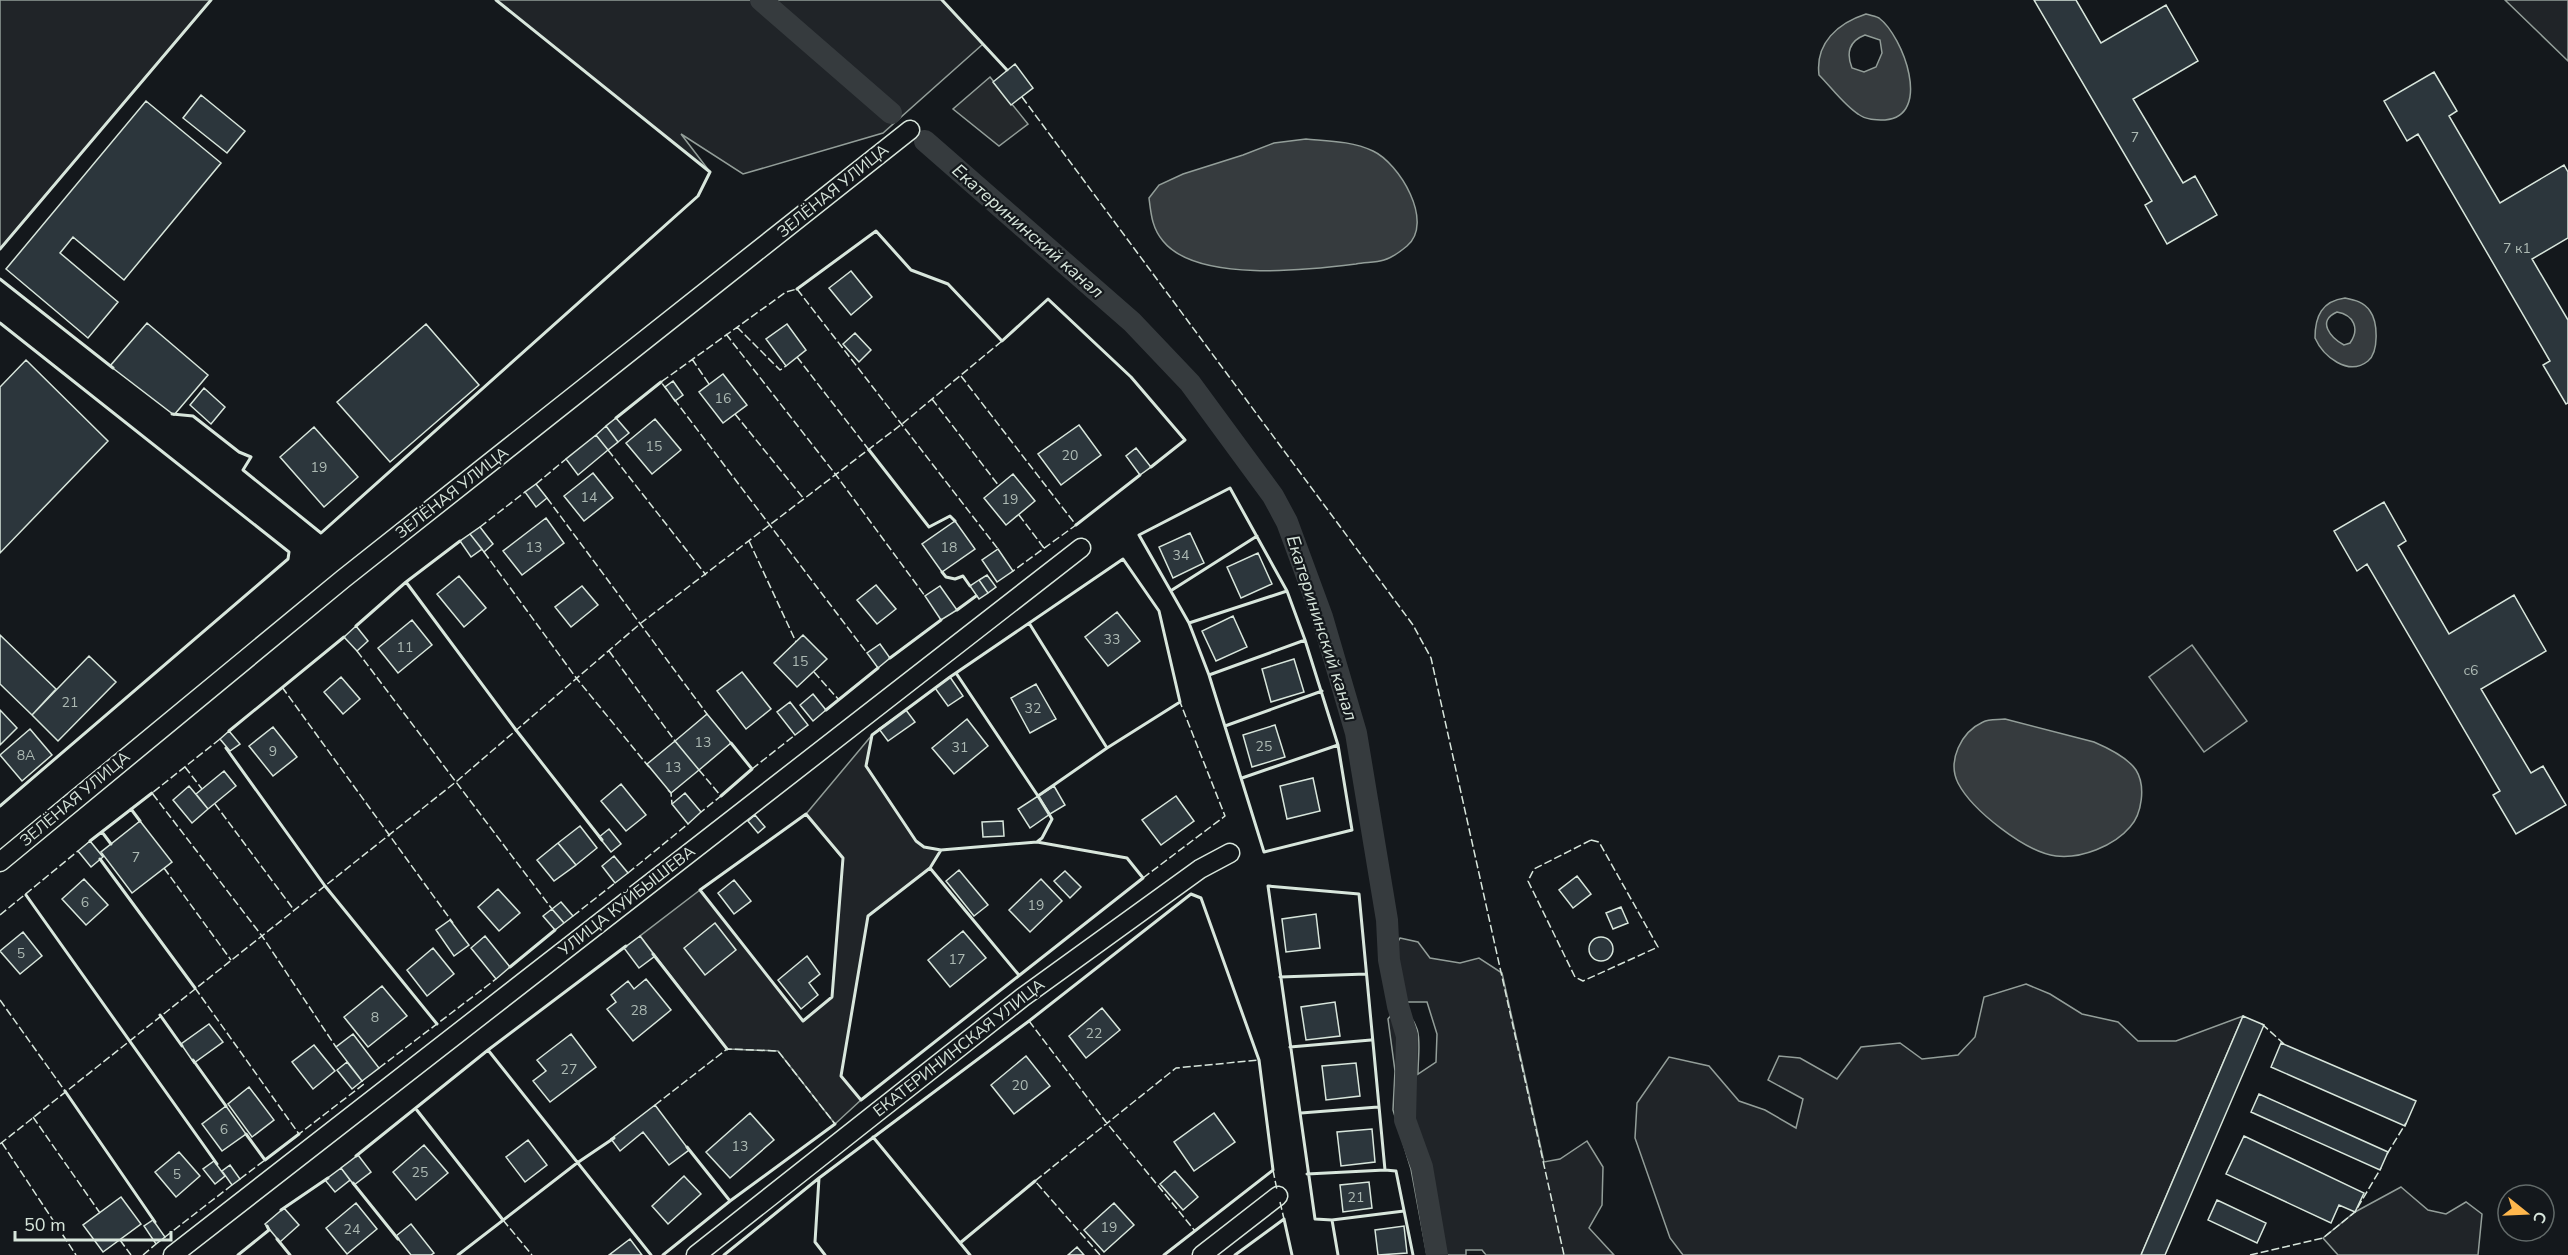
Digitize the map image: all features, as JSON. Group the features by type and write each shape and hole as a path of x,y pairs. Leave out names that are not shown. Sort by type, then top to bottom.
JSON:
{"street":[{"name":"ЗЕЛЁНАЯ УЛИЦА","path":"0,862 343,579 910,130"},
{"name":"УЛИЦА КУЙБЫШЕВА","path":"173,1255 1081,548"},
{"name":"ЕКАТЕРИНИНСКАЯ УЛИЦА","path":"696,1255 1023,997 1200,869 1230,853"},
{"path":"1202,1255 1278,1196"}],"shaded area":[{"path":"0,0 211,0 0,249"},
{"path":"496,0 942,0 983,44 883,133 743,174 681,134 710,172"},
{"path":"2505,0 2568,0 2568,61"},
{"path":"1866,14 1879,18 1897,41 1909,74 1911,91 1908,105 1900,115 1885,120 1861,116 1848,106 1819,75 1821,53 1825,44 1838,29","holes":["1865,35 1880,40 1882,53 1876,67 1864,72 1852,68 1849,57 1852,44"]},
{"path":"990,77 1028,124 999,146 953,109"},
{"path":"1306,139 1357,145 1373,151 1393,168 1403,180 1415,209 1417,223 1415,236 1407,246 1390,258 1377,262 1310,269 1254,270 1201,263 1179,254 1159,236 1153,221 1149,198 1159,185 1183,174 1274,143"},
{"path":"2345,298 2359,302 2368,308 2373,316 2376,344 2372,357 2360,365 2352,367 2337,362 2324,351 2315,338 2318,316 2325,306","holes":["2337,312 2351,319 2355,328 2350,343 2344,345 2334,338 2327,325 2327,320 2331,316"]},
{"path":"2192,645 2247,721 2204,752 2149,677"},
{"path":"2005,719 2094,742 2128,761 2136,770 2142,792 2140,807 2130,827 2115,840 2096,850 2076,855 2056,856 2030,847 1987,817 1965,794 1958,783 1954,766 1955,757 1963,740 1975,727 1985,721"},
{"path":"872,735 866,766 916,841 924,847 941,850 930,868 868,916 841,1076 861,1100 835,1124 778,1051 727,1049 640,936 700,890 803,1021 832,997 843,859 806,814"},
{"path":"1400,938 1418,942 1430,958 1460,963 1479,958 1502,973 1544,1162 1560,1159 1587,1141 1603,1167 1602,1205 1589,1228 1614,1255 1486,1255 1482,1250 1466,1250 1466,1255 1427,1255 1411,1169 1393,1110 1395,1071 1388,1019 1398,1006 1413,1020 1417,1028 1419,1044 1418,1074 1436,1062 1437,1034 1427,1002 1406,1002 1398,992 1399,972 1392,953"},
{"path":"2026,984 2050,994 2082,1014 2118,1022 2138,1041 2176,1041 2243,1016 2141,1255 1683,1255 1670,1238 1635,1138 1637,1103 1669,1057 1709,1066 1739,1101 1765,1110 1796,1128 1803,1099 1768,1080 1779,1056 1800,1058 1837,1079 1861,1047 1900,1043 1922,1059 1958,1055 1975,1037 1984,997"},
{"path":"2401,1187 2428,1210 2446,1214 2466,1202 2482,1214 2478,1255 2338,1255 2323,1238 2355,1212"}],"building":[{"path":"2034,0 2076,0 2101,43 2166,5 2198,61 2133,99 2183,183 2195,176 2217,215 2167,244 2145,205 2152,201"},
{"path":"1015,64 1033,88 1011,105 993,82"},
{"path":"2434,72 2457,111 2449,116 2500,203 2564,165 2568,172 2568,238 2532,259 2568,320 2568,403 2566,404 2543,365 2550,361 2418,134 2407,141 2384,101"},
{"path":"201,95 245,131 227,153 183,118"},
{"path":"146,101 221,163 124,280 73,237 60,253 118,302 88,338 6,269"},
{"path":"851,271 872,297 851,315 829,288"},
{"path":"147,323 208,375 174,415 110,366"},
{"path":"426,324 479,385 390,462 337,402"},
{"path":"787,324 806,350 786,366 766,339"},
{"path":"855,333 871,350 859,362 843,344"},
{"path":"26,360 108,441 0,553 0,387"},
{"path":"723,374 747,405 723,423 699,392"},
{"path":"673,381 683,395 675,401 665,387"},
{"path":"204,388 225,407 211,424 190,405"},
{"path":"616,418 629,433 618,442 606,426"},
{"path":"655,419 681,450 652,474 626,443"},
{"path":"1079,425 1101,455 1061,485 1038,454"},
{"path":"606,426 618,442 608,450 596,435"},
{"path":"314,427 358,477 324,507 280,457"},
{"path":"596,435 608,450 578,475 566,459"},
{"path":"1136,448 1151,467 1140,475 1126,456"},
{"path":"593,473 613,498 584,521 564,496"},
{"path":"1013,474 1035,501 1006,525 984,498"},
{"path":"536,484 547,498 536,507 525,492"},
{"path":"2384,502 2406,541 2398,546 2449,634 2514,595 2546,651 2481,689 2531,773 2543,766 2566,805 2516,834 2493,795 2500,791 2367,564 2357,571 2334,531"},
{"path":"546,518 564,543 522,575 503,551"},
{"path":"955,521 975,549 942,572 922,544"},
{"path":"480,527 493,544 484,552 470,534"},
{"path":"1190,533 1204,563 1173,578 1159,547"},
{"path":"470,534 482,549 471,557 460,541"},
{"path":"998,549 1013,571 997,582 982,560"},
{"path":"1258,553 1272,584 1241,598 1227,567"},
{"path":"987,575 996,587 988,593 979,580"},
{"path":"459,576 486,608 464,627 437,594"},
{"path":"979,580 988,593 979,599 970,586"},
{"path":"876,585 896,609 877,624 857,600"},
{"path":"582,586 598,605 571,627 555,607"},
{"path":"940,586 957,610 941,620 925,596"},
{"path":"1117,612 1140,641 1108,666 1085,637"},
{"path":"1233,616 1247,647 1216,661 1202,631"},
{"path":"412,620 432,645 398,673 378,648"},
{"path":"356,626 368,641 357,651 344,637"},
{"path":"0,635 56,689 32,715 0,684"},
{"path":"803,635 827,659 797,687 774,663"},
{"path":"880,644 890,658 878,668 867,653"},
{"path":"89,656 116,682 58,741 32,715"},
{"path":"1294,659 1304,692 1271,702 1262,669"},
{"path":"742,672 771,709 746,729 717,691"},
{"path":"341,677 360,699 343,714 324,692"},
{"path":"950,677 963,696 948,706 935,688"},
{"path":"1036,684 1056,719 1030,733 1011,698"},
{"path":"813,694 826,710 813,721 800,705"},
{"path":"790,702 808,725 795,735 777,712"},
{"path":"0,710 17,728 0,745"},
{"path":"906,710 915,722 888,741 879,729"},
{"path":"707,714 731,743 699,770 675,741"},
{"path":"967,719 988,746 954,774 932,748"},
{"path":"1275,725 1285,757 1252,767 1243,735"},
{"path":"273,727 297,757 273,776 249,746"},
{"path":"30,729 52,755 22,781 0,755"},
{"path":"229,731 240,744 230,751 220,739"},
{"path":"675,741 699,770 671,793 647,764"},
{"path":"224,771 236,786 208,809 196,794"},
{"path":"1313,778 1320,811 1287,819 1280,786"},
{"path":"621,784 646,815 626,831 601,801"},
{"path":"189,786 208,809 192,823 173,800"},
{"path":"1054,786 1065,805 1050,814 1038,796"},
{"path":"685,793 701,812 688,824 672,804"},
{"path":"1038,796 1050,814 1030,828 1018,809"},
{"path":"1176,796 1194,821 1161,845 1142,820"},
{"path":"755,815 765,827 758,833 748,821"},
{"path":"140,821 172,862 132,893 101,852"},
{"path":"1003,821 1004,836 983,837 982,822"},
{"path":"580,826 597,848 576,865 558,843"},
{"path":"609,829 621,844 611,852 599,837"},
{"path":"90,841 103,857 91,867 78,851"},
{"path":"558,843 576,865 554,881 537,860"},
{"path":"614,856 628,873 615,883 602,866"},
{"path":"959,870 988,905 974,916 946,881"},
{"path":"1065,871 1081,887 1070,898 1054,881"},
{"path":"1577,876 1591,894 1573,908 1559,890"},
{"path":"84,879 108,905 86,925 62,899"},
{"path":"1041,879 1062,901 1030,932 1009,910"},
{"path":"734,880 751,901 734,914 718,893"},
{"path":"498,889 520,913 499,931 478,907"},
{"path":"561,902 573,916 564,923 552,909"},
{"path":"1621,907 1628,923 1613,929 1606,913"},
{"path":"552,909 564,923 555,930 543,916"},
{"path":"1316,914 1320,948 1286,952 1282,919"},
{"path":"450,920 469,945 454,956 436,930"},
{"path":"715,923 736,950 705,975 684,948"},
{"path":"963,931 986,958 950,987 928,960"},
{"path":"23,932 42,956 20,974 0,951"},
{"path":"485,936 510,967 496,979 471,948"},
{"path":"640,936 655,956 639,968 624,948"},
{"path":"1601,937 1606,938 1612,944 1612,954 1606,960 1601,961 1596,960 1590,954 1589,949 1590,944 1596,938"},
{"path":"433,948 454,974 427,996 407,970"},
{"path":"807,956 820,974 809,983 818,995 801,1009 778,980"},
{"path":"646,979 671,1010 633,1041 607,1009 616,1002 611,995 628,981 634,989"},
{"path":"382,986 407,1016 368,1047 344,1017"},
{"path":"1335,1002 1340,1036 1306,1040 1301,1007"},
{"path":"1102,1008 1120,1030 1086,1058 1069,1036"},
{"path":"2243,1016 2264,1025 2165,1255 2141,1255"},
{"path":"209,1024 223,1042 194,1063 181,1044"},
{"path":"353,1034 379,1068 362,1081 336,1047"},
{"path":"571,1034 596,1067 550,1102 533,1081 546,1071 537,1060"},
{"path":"2281,1043 2416,1101 2405,1126 2271,1067"},
{"path":"314,1045 335,1071 313,1089 292,1062"},
{"path":"1026,1056 1050,1086 1014,1114 991,1085"},
{"path":"347,1062 362,1081 352,1089 337,1070"},
{"path":"1356,1063 1360,1096 1326,1100 1322,1066"},
{"path":"249,1087 274,1120 252,1137 228,1104"},
{"path":"2259,1094 2388,1152 2380,1170 2251,1112"},
{"path":"655,1105 689,1150 669,1165 643,1132 620,1151 611,1139"},
{"path":"226,1106 246,1134 222,1151 202,1124"},
{"path":"750,1113 774,1140 730,1178 706,1152"},
{"path":"1214,1113 1235,1142 1194,1171 1174,1142"},
{"path":"1372,1129 1375,1162 1341,1166 1337,1132"},
{"path":"2244,1136 2364,1193 2355,1212 2339,1205 2331,1223 2226,1174"},
{"path":"528,1140 547,1165 525,1182 506,1157"},
{"path":"424,1145 448,1173 416,1200 393,1172"},
{"path":"179,1152 200,1176 176,1197 155,1172"},
{"path":"358,1155 371,1172 354,1185 341,1168"},
{"path":"214,1161 225,1176 215,1184 203,1169"},
{"path":"230,1165 240,1179 232,1185 222,1171"},
{"path":"341,1168 350,1180 335,1192 325,1180"},
{"path":"1175,1171 1198,1197 1183,1210 1160,1184"},
{"path":"684,1176 701,1194 668,1224 652,1206"},
{"path":"1369,1182 1372,1208 1343,1212 1340,1185"},
{"path":"121,1197 141,1224 103,1252 83,1225"},
{"path":"2217,1200 2266,1223 2257,1243 2208,1220"},
{"path":"356,1203 377,1229 347,1254 326,1228"},
{"path":"1114,1203 1134,1225 1104,1252 1084,1230"},
{"path":"284,1208 299,1225 280,1242 265,1224"},
{"path":"153,1220 165,1237 156,1244 144,1226"},
{"path":"411,1224 434,1253 411,1255 396,1236"},
{"path":"1404,1226 1407,1253 1378,1255 1375,1230"},
{"path":"630,1239 642,1255 609,1255"},
{"path":"1077,1247 1084,1255 1068,1255"}],"waterway":[{"name":"Екатерининский канал","path":"761,0 891,113"},
{"name":"Екатерининский канал","path":"925,141 1132,322 1190,383 1273,496 1287,522 1322,617 1356,733 1387,920 1389,960 1398,1006 1407,1036 1405,1120 1422,1167 1437,1255"}],"fence":[{"path":"1022,97 1413,625 1431,658 1564,1255"},
{"path":"667,390 661,382 786,292 797,289 998,549"},
{"path":"737,327 780,370 786,366"},
{"path":"726,334 836,475 925,596"},
{"path":"0,1144 457,781 641,623 902,424 1002,341"},
{"path":"797,357 869,450"},
{"path":"692,359 709,384"},
{"path":"961,376 1076,525 1013,571"},
{"path":"674,399 867,653"},
{"path":"932,399 999,486"},
{"path":"735,414 804,499"},
{"path":"608,450 706,575"},
{"path":"536,484 566,459"},
{"path":"480,527 525,492"},
{"path":"547,498 707,714"},
{"path":"1019,515 1044,548"},
{"path":"749,541 796,642"},
{"path":"484,552 577,679 649,767"},
{"path":"357,651 552,909"},
{"path":"609,651 675,741"},
{"path":"814,672 839,700"},
{"path":"282,687 453,923"},
{"path":"1143,878 1225,816 1180,702"},
{"path":"752,769 795,735"},
{"path":"220,739 152,793 262,936 336,1047"},
{"path":"185,767 202,789"},
{"path":"699,770 721,796 701,812"},
{"path":"668,790 671,793 672,804"},
{"path":"215,804 294,910"},
{"path":"628,873 688,824"},
{"path":"1591,840 1599,842 1658,947 1583,981 1575,977 1528,881 1534,869 1591,840"},
{"path":"0,915 78,851"},
{"path":"164,868 231,960"},
{"path":"573,916 615,883"},
{"path":"379,1068 496,979"},
{"path":"195,988 299,1134 364,1084 362,1081"},
{"path":"0,1000 65,1091"},
{"path":"1029,1021 1106,1122 1195,1231"},
{"path":"2262,1024 2284,1044"},
{"path":"655,1105 727,1049 778,1051 835,1124"},
{"path":"1100,1255 1035,1181 1176,1068 1259,1060"},
{"path":"33,1117 100,1213"},
{"path":"2387,1154 2406,1123"},
{"path":"2,1143 76,1255"},
{"path":"240,1179 265,1160"},
{"path":"2250,1255 2323,1238 2355,1212 2381,1168"},
{"path":"1273,1170 1277,1190"},
{"path":"165,1237 232,1185"},
{"path":"1280,1202 1284,1219"},
{"path":"503,1220 532,1255"},
{"path":"120,1240 131,1255"},
{"path":"143,1255 156,1244"}],"wall":[{"path":"0,249 211,0"},
{"path":"172,414 193,416 239,452 251,457 243,470 321,533 698,196 710,172 496,0"},
{"path":"942,0 1007,70"},
{"path":"797,289 876,231 911,270 948,284 1002,341 1048,299 1131,377 1185,440 1151,467"},
{"path":"0,279 113,368"},
{"path":"0,323 289,552 288,559 0,806"},
{"path":"616,418 661,382"},
{"path":"869,450 929,527 950,516 955,521"},
{"path":"1076,525 1140,475"},
{"path":"1230,488 1287,591 1305,640 1338,745 1352,830 1264,852 1209,675 1189,623 1139,535 1230,488"},
{"path":"1172,590 1257,536"},
{"path":"356,626 406,582 460,541"},
{"path":"1123,559 1159,611 1180,702 1107,748 1038,796 1052,819 1042,838 1037,842 1127,858 1143,878 861,1100 841,1076 868,916 930,868 941,850 924,847 916,841 866,766 872,735 950,677 1123,559"},
{"path":"942,572 946,577 955,579 963,576 970,586"},
{"path":"406,582 516,730 602,840"},
{"path":"1189,623 1287,591"},
{"path":"957,610 976,596"},
{"path":"890,658 941,620"},
{"path":"1029,623 1107,748"},
{"path":"229,731 344,637"},
{"path":"1209,675 1305,640"},
{"path":"826,710 878,668"},
{"path":"956,673 1038,796"},
{"path":"1225,726 1322,691"},
{"path":"721,796 752,769 731,743"},
{"path":"1242,778 1338,745"},
{"path":"226,748 325,886 437,1024"},
{"path":"90,841 152,793"},
{"path":"131,809 140,821"},
{"path":"806,814 843,858 832,997 803,1021 700,890 806,814"},
{"path":"102,832 111,844"},
{"path":"941,850 1037,842"},
{"path":"100,859 195,988"},
{"path":"930,868 1018,974"},
{"path":"1338,1255 1332,1220 1315,1219 1268,886 1359,894 1385,1170 1396,1171 1413,1255"},
{"path":"825,1255 815,1242 819,1178 1029,1021 1191,894 1201,898 1259,1060 1273,1170 1164,1255"},
{"path":"26,895 217,1164"},
{"path":"510,967 555,930"},
{"path":"356,1156 488,1050 626,946"},
{"path":"653,954 727,1049"},
{"path":"1280,977 1366,974"},
{"path":"160,1015 182,1046"},
{"path":"1290,1047 1371,1040"},
{"path":"488,1050 651,1255"},
{"path":"193,1060 226,1106"},
{"path":"65,1091 155,1222"},
{"path":"1301,1113 1378,1107"},
{"path":"416,1109 503,1220"},
{"path":"730,1201 835,1124"},
{"path":"246,1134 265,1160 299,1134"},
{"path":"873,1137 970,1255"},
{"path":"458,1255 577,1163 614,1138"},
{"path":"663,1255 730,1201 687,1147"},
{"path":"1307,1174 1385,1170"},
{"path":"281,1210 328,1178"},
{"path":"724,1255 819,1178"},
{"path":"960,1243 1035,1181"},
{"path":"353,1183 398,1239"},
{"path":"1332,1220 1404,1211"},
{"path":"1235,1255 1284,1219 1292,1255"},
{"path":"238,1255 269,1230 267,1226"},
{"path":"277,1239 290,1255"}]}
